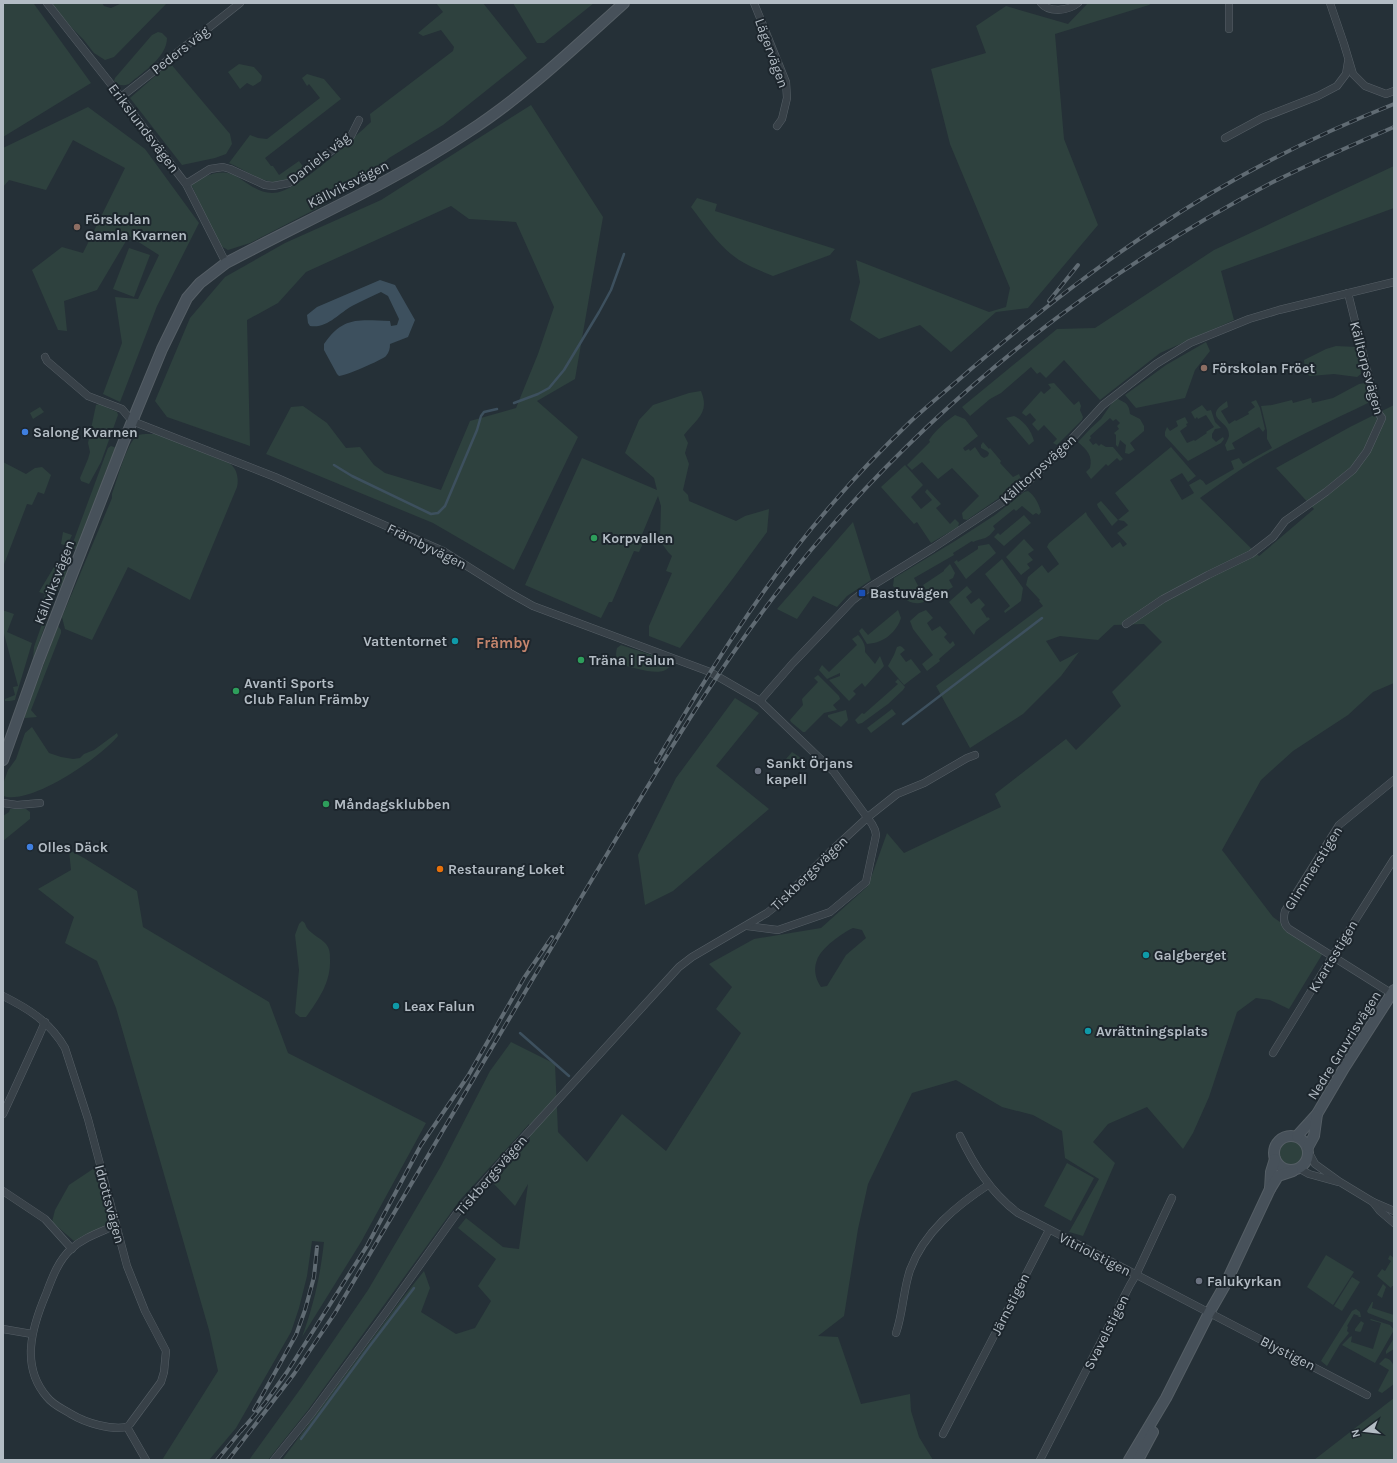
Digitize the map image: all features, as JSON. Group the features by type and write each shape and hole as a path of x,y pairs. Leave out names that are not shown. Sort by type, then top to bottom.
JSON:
{"street":[{"name":"Erikslundsvägen","path":"47,3 121,97 186,184 226,263"},
{"name":"Peders väg","path":"121,97 240,3"},
{"name":"Källviksvägen","path":"4,755 38,662 132,421 162,349 182,307 200,283 226,263 406,170 469,132 526,89 624,3"},
{"name":"Lägervägen","path":"754,3 786,82 787,98 782,119 777,126"},
{"path":"1041,3 1044,7 1051,10 1058,10 1078,3"},
{"path":"1229,3 1229,29"},
{"path":"1330,3 1344,44 1352,74 1365,86 1386,94 1394,91"},
{"path":"1225,138 1262,118 1318,96 1336,86 1346,74 1348,62"},
{"name":"Daniels väg","path":"186,184 210,169 223,167 273,186 289,183 351,136 359,120"},
{"name":"Källtorpsvägen","path":"760,701 793,663 853,600 870,587 933,548 1024,486 1069,442 1103,405 1156,364 1190,343 1249,319 1279,310 1394,282"},
{"name":"Källtorpsvägen","path":"1126,624 1163,599 1251,554 1273,538 1285,521 1326,492 1352,470 1367,451 1382,418 1373,394 1348,293"},
{"path":"45,356 47,361 88,396 122,408 132,421"},
{"name":"Främbyvägen","path":"132,421 275,476 436,547 464,563 510,594 533,606 659,654 704,669 760,701"},
{"path":"760,701 833,772 868,817"},
{"name":"Tiskbergsvägen","path":"274,1460 348,1365 457,1213 679,967 692,957 747,926 777,905 830,852 868,817 897,794 924,783 967,758 975,755"},
{"name":"Glimmerstigen","path":"1393,993 1332,957 1285,926 1284,915 1285,911 1339,825 1394,780"},
{"path":"3,803 17,805 40,803"},
{"name":"Tiskbergsvägen","path":"747,926 778,930 826,914 833,911 864,884 866,882 876,835 868,817"},
{"name":"Kvartsstigen","path":"1273,1053 1394,859"},
{"name":"Nedre Gruvrisvägen","path":"1297,1136 1317,1114 1344,1068 1393,993"},
{"name":"Idrottsvägen","path":"3,996 25,1007 44,1022 62,1042 65,1048 88,1119 123,1252 133,1282 166,1354 164,1372 160,1382 127,1427"},
{"path":"3,1114 44,1022"},
{"name":"Nedre Gruvrisvägen","path":"1308,1150 1314,1136 1317,1114"},
{"name":"Vitriolstigen","path":"960,1136 988,1185 1009,1207 1049,1230 1209,1313"},
{"path":"1340,1182 1296,1170 1288,1170 1280,1166 1275,1159 1274,1152 1278,1142 1286,1136 1297,1136 1305,1142 1316,1164 1340,1182 1373,1202 1394,1211"},
{"path":"1137,1458 1209,1313 1228,1279 1270,1189 1278,1176 1296,1170 1307,1160 1308,1150"},
{"path":"1270,1189 1270,1172 1275,1159"},
{"path":"896,1333 910,1270 921,1248 938,1224 988,1185"},
{"path":"3,1191 44,1219 72,1249"},
{"name":"Svavelstigen","path":"1040,1460 1136,1275 1172,1198"},
{"path":"1373,1202 1380,1211 1394,1223"},
{"path":"116,1225 88,1238 72,1249 61,1261 53,1276 37,1315 32,1334 31,1354 37,1382 47,1397 56,1405 83,1420 109,1426 127,1427 146,1460"},
{"name":"Järnstigen","path":"943,1434 1049,1230"},
{"name":"Blystigen","path":"1209,1313 1366,1395"},
{"path":"3,1329 32,1334"}],"green space":[{"path":"3,3 34,4 91,83 3,137"},
{"path":"51,3 102,3 104,6 111,8 122,3 167,3 114,57 105,60 94,53"},
{"path":"436,3 483,3 527,58 443,125 389,158 362,182 314,210 250,243 228,250 219,245 191,184 210,174 221,172 232,174 253,187 268,193 272,193 282,191 295,185 309,175 338,152 371,122 370,114 453,51 454,47 441,30 423,36 418,33 443,12"},
{"path":"513,3 594,3 544,43 537,43"},
{"path":"1088,3 1152,3 1055,34 1064,139 1098,225 1028,308 996,312 951,352 920,325 879,339 850,320 860,282 856,260 989,312 1006,307 1010,288 950,144 931,69 986,53 976,26 1006,6 1068,24"},
{"path":"158,32 162,33 167,38 166,45 159,58 129,84 121,85 116,83 114,81 115,78 152,35"},
{"path":"170,63 230,134 232,144 226,154 215,158 182,165 130,98"},
{"path":"239,64 254,67 262,76 261,81 253,86 247,83 240,89 228,72"},
{"path":"307,74 324,79 341,99 265,158 279,175 299,161 304,168 289,179 281,182 274,182 258,178 229,163 250,135 267,139 320,98 309,84 307,86 302,78"},
{"path":"531,105 603,217 575,379 537,401 578,437 514,570 433,523 266,454 291,407 303,406 327,423 346,448 360,447 374,465 385,473 441,490 470,421 516,408 538,354 554,307 516,222 469,219 451,206 306,272 278,303 247,320 250,446 167,417 155,401 190,318 225,277 285,243 381,200"},
{"path":"88,107 145,149 199,223 157,306 120,402 103,394 122,343 115,297 138,299 159,255 129,236 97,290 64,301 67,331 58,330 32,270 62,247 83,253 125,168 73,140 46,190 9,180 3,187 3,148"},
{"path":"1394,166 1394,208 1221,271 1234,320 1160,353 1100,400 1064,360 1046,378 1040,372 1037,374 1031,367 1001,393 990,399 970,416 962,407 1057,329 1095,328 1214,250"},
{"path":"697,198 717,204 715,211 835,249 830,255 773,276 743,262 725,249 691,207"},
{"path":"129,248 150,255 134,297 113,289"},
{"path":"1206,342 1210,351 1195,370 1185,398 1136,408 1125,395 1166,365"},
{"path":"1336,346 1357,347 1360,359 1361,374 1357,377 1334,374 1310,376 1305,373 1304,360 1326,349"},
{"path":"1054,383 1074,405 1079,401 1081,406 1080,410 1083,417 1082,420 1057,445 1053,443 1057,439 1044,425 1038,431 1032,424 1036,420 1030,413 1026,416 1022,413 1041,391 1044,394 1051,388 1048,384"},
{"path":"1365,383 1369,394 1368,403 1303,435 1255,461 1200,498 1259,556 1314,509 1276,468 1350,427 1394,405 1394,683 1373,692 1348,715 1293,751 1261,780 1222,850 1273,917 1323,953 1289,1009 1270,1000 1256,998 1237,1012 1209,1097 1193,1133 1183,1149 1147,1107 1108,1124 1093,1142 1115,1163 1083,1236 1069,1232 1099,1179 1065,1158 1062,1131 1033,1115 1002,1107 956,1080 912,1093 868,1184 858,1229 844,1316 818,1336 838,1337 861,1404 910,1394 911,1411 919,1437 933,1460 282,1460 424,1271 430,1288 421,1312 456,1334 475,1328 491,1301 478,1286 496,1259 458,1228 466,1218 503,1247 519,1249 528,1184 515,1206 493,1183 530,1141 529,1124 460,1200 308,1410 268,1460 249,1460 301,1388 368,1290 441,1166 490,1071 511,1042 555,1064 558,1132 587,1162 622,1114 666,1151 741,1033 716,1009 732,987 709,964 754,939 821,928 868,886 887,833 904,853 1001,807 995,794 1066,739 1076,750 1121,706 1112,692 1162,642 1144,624 1114,625 1098,640 1060,636 1046,641 1060,662 1079,652 1061,676 1023,714 970,748 936,686 1043,606 1039,601 1040,600 1026,585 1028,577 1042,565 1048,573 1059,564 1047,547 1049,543 1086,512 1112,548 1120,542 1123,547 1127,544 1117,533 1128,525 1124,521 1118,520 1129,511 1115,493 1171,447 1196,476 1188,482 1182,473 1170,480 1182,500 1194,493 1189,485 1200,479 1206,485 1234,469 1231,461 1239,458 1243,464 1272,448 1267,439 1267,431 1261,406 1292,400 1293,403 1311,398 1312,403 1333,398 1359,384","holes":["853,928 862,930 866,938 846,955 827,986 821,987 816,978 815,971 819,955 832,941 848,930"]},
{"path":"701,391 704,405 703,410 701,415 684,435 688,443 685,453 689,464 683,490 688,495 689,501 736,521 745,516 769,509 767,532 680,648 649,636 649,626 672,573 666,571 672,556 660,541 661,506 658,496 641,537 645,539 639,552 634,551 612,602 609,602 601,618 525,585 582,458 657,490 654,478 625,453 639,420 653,405 689,393"},
{"path":"1118,399 1127,404 1130,414 1140,419 1144,426 1144,431 1130,443 1135,450 1129,454 1125,453 1126,445 1120,440 1118,447 1116,445 1116,435 1114,433 1119,429 1117,426 1120,423 1116,419 1113,421 1110,418 1090,436 1091,438 1089,440 1093,445 1096,443 1099,446 1101,444 1106,447 1113,447 1123,459 1120,461 1117,458 1108,466 1106,464 1091,479 1086,472 1090,468 1090,457 1087,451 1078,442 1101,419 1114,400"},
{"path":"1256,400 1260,408 1265,429 1263,432 1259,427 1232,443 1235,449 1227,451 1225,445 1229,436 1228,431 1226,426 1216,416 1216,412 1219,407 1227,401 1228,407 1221,411 1229,424 1249,414 1248,412 1255,407 1251,402"},
{"path":"99,404 117,412 118,415 101,462 89,484 81,481 80,478 90,452 88,443 96,405"},
{"path":"1202,405 1207,411 1211,410 1215,422 1221,428 1215,429 1212,434 1212,438 1216,442 1223,437 1224,439 1221,443 1188,461 1165,436 1165,432 1167,427 1170,431 1178,426 1176,421 1185,417 1188,423 1186,424 1187,426 1180,431 1187,443 1194,440 1195,441 1207,433 1206,432 1214,427 1206,415 1195,419 1191,412"},
{"path":"40,407 44,412 33,419 30,413"},
{"path":"955,415 965,419 978,436 963,448 965,451 969,449 970,451 975,447 981,456 984,458 988,456 989,453 981,448 983,442 989,449 990,448 1001,461 1000,463 1013,477 1019,474 1021,479 1018,485 967,520 963,519 962,513 979,496 952,468 938,479 922,462 912,470 907,465 930,442 929,440 944,423"},
{"path":"1014,416 1027,426 1031,433 1034,441 1029,445 1006,418"},
{"path":"141,434 156,434 229,463 232,465 237,474 237,487 190,600 128,567 92,640 65,629 62,617 112,498 119,472 129,447 133,440"},
{"path":"111,446 117,448 109,463 87,520 79,550 71,548 108,448"},
{"path":"3,462 26,474 35,468 42,467 51,475 44,494 38,492 32,505 27,504 3,567"},
{"path":"905,465 923,485 911,497 921,509 932,500 925,492 927,489 941,504 936,508 950,524 955,519 959,523 958,527 931,543 917,522 914,524 881,487"},
{"path":"1028,491 1033,495 1038,503 1041,512 1039,515 1036,513 1033,515 1022,506 1016,511 1014,509 993,526 995,529 987,537 973,542 972,541 953,553 954,555 914,578 925,599 924,602 914,603 906,600 893,586 894,578 955,541 995,515 1024,492"},
{"path":"1101,501 1118,520 1112,526 1098,507 1097,504"},
{"path":"1024,515 1031,523 1004,546 994,537 998,533 1000,535"},
{"path":"853,522 871,580 847,596 837,607 813,596 797,619 777,609"},
{"path":"63,532 72,535 67,546 61,544"},
{"path":"1024,539 1034,550 1028,554 1033,560 1027,564 1030,568 1021,575 1006,557"},
{"path":"989,544 996,553 966,579 954,562 957,560 958,562 978,549 978,546"},
{"path":"1002,559 1023,588 1021,601 1005,613 1004,611 1010,606 985,574"},
{"path":"950,564 955,573 953,578 949,580 953,587 932,599 923,585 944,571"},
{"path":"54,567 59,567 47,601 43,600 45,594 39,592"},
{"path":"64,568 67,571 66,576 56,595 54,593"},
{"path":"967,586 972,592 966,597 971,604 979,598 985,605 981,609 987,618 988,617 990,619 976,630 974,635 949,602"},
{"path":"898,610 901,618 893,632 880,641 867,644 859,631 862,628 868,635"},
{"path":"926,610 933,618 927,623 932,631 940,626 947,634 944,637 950,644 953,641 955,645 939,659 940,661 927,671 922,664 933,655 913,629 910,621 919,613"},
{"path":"3,611 14,614 7,632 32,643 15,700 10,701 5,701 5,699 15,695 13,687 18,686 3,630"},
{"path":"43,621 46,623 33,659 34,647"},
{"path":"58,626 61,633 31,710 37,717 25,718 24,717"},
{"path":"858,635 863,642 865,652 875,664 880,656 884,666 865,687 862,683 853,691 856,694 849,701 829,680 840,676 840,673 827,679 819,670 822,665 829,672 857,645 852,639"},
{"path":"621,645 667,660 669,667 660,672 654,672 622,665 618,662 616,655 617,648"},
{"path":"900,646 905,650 900,654 906,662 911,659 921,672 904,685 888,666 897,647"},
{"path":"818,675 839,696 840,699 833,705 837,710 824,713 805,732 803,732 790,720 803,705 802,699 818,682 814,678"},
{"path":"898,679 905,687 903,690 888,704 862,723 858,724 855,720 898,684 895,682"},
{"path":"735,698 759,713 716,766 769,809 673,891 645,905 638,855 676,778"},
{"path":"892,709 896,714 871,733 867,728"},
{"path":"846,710 848,720 841,727 828,717 828,715"},
{"path":"32,727 49,753 73,759 80,758 84,754 94,750 117,733 118,736 97,756 64,778 47,787 30,794 15,797 3,796 3,784 8,770 16,759 25,733"},
{"path":"792,752 801,758 793,769 787,765 789,761 786,759"},
{"path":"10,809 26,809 30,812 30,819 3,841 3,816 9,812"},
{"path":"69,850 137,891 143,927 269,1002 288,1053 426,1123 361,1242 302,1337 316,1290 324,1242 312,1241 307,1276 291,1332 236,1428 209,1460 162,1460 218,1371 209,1330 116,1008 97,961 65,943 74,917 38,889 71,870"},
{"path":"302,921 314,935 326,944 330,955 330,967 326,983 320,997 306,1017 300,1017 295,1013 299,970 295,935 299,924"},
{"path":"1291,1141 1300,1145 1304,1154 1300,1163 1291,1167 1282,1163 1278,1154 1282,1145"},
{"path":"1067,1163 1094,1178 1071,1221 1044,1206"},
{"path":"96,1167 111,1225 74,1241 52,1222 55,1210 69,1185"},
{"path":"1326,1255 1354,1272 1333,1305 1307,1287"},
{"path":"1390,1255 1394,1258 1394,1286 1391,1288 1377,1276 1382,1269 1385,1271 1391,1261 1388,1259"},
{"path":"1352,1277 1360,1282 1342,1311 1334,1306"},
{"path":"1383,1284 1386,1287 1382,1298 1377,1295"},
{"path":"1372,1302 1372,1308 1394,1315 1394,1323 1368,1313 1367,1311"},
{"path":"1356,1309 1360,1312 1361,1317 1354,1314 1347,1326 1347,1331 1349,1333 1340,1344 1327,1366 1321,1361 1352,1311"},
{"path":"1371,1319 1390,1325 1394,1330 1375,1363 1342,1345 1352,1336 1351,1342 1373,1349 1381,1323 1370,1320"},
{"path":"1361,1321 1364,1323 1361,1331 1355,1331 1355,1329"},
{"path":"1394,1338 1394,1349 1386,1354 1386,1351"},
{"path":"1385,1358 1389,1359 1393,1365 1394,1384 1382,1393 1378,1391 1389,1370 1379,1364"},
{"path":"1394,1398 1394,1460 1314,1460"}],"water":[{"path":"380,280 395,285 415,320 408,337 390,344 389,352 383,358 355,371 339,376 324,350 324,344 338,328 352,322 361,320 390,321 391,326 397,325 399,319 388,296 381,292 352,306 322,325 310,326 307,315 317,307"}],"waterway":[{"path":"514,403 549,388 564,370 611,290 624,254"},
{"path":"334,465 352,476 431,514 438,513 445,506 477,430 481,416 484,412 497,409"},
{"path":"903,724 1042,618"},
{"path":"520,1033 569,1076"},
{"path":"301,1439 414,1288"}],"railway":[{"path":"656,762 738,628 784,564 851,482 917,415 1038,313 1132,244 1184,210 1242,175 1332,130 1394,104"},
{"path":"228,1460 294,1374 335,1313 611,847 691,716 748,631 811,550 860,494 912,441 967,390 1084,298 1146,256 1210,217 1275,181 1394,127"},
{"path":"1049,301 1078,265"},
{"path":"241,1431 265,1403 287,1372 367,1246 421,1145 468,1076 524,978 552,937"},
{"path":"254,1410 296,1335 314,1277 317,1247"},
{"path":"217,1460 244,1427"}],"place":[{"name":"Förskolan Gamla Kvarnen","path":"77,227"},
{"name":"Förskolan Fröet","path":"1204,368"},
{"name":"Salong Kvarnen","path":"25,432"},
{"name":"Korpvallen","path":"594,538"},
{"name":"Bastuvägen","path":"862,593"},
{"name":"Vattentornet","path":"455,641"},
{"name":"Träna i Falun","path":"581,660"},
{"name":"Avanti Sports Club Falun Främby","path":"236,691"},
{"name":"Sankt Örjans kapell","path":"758,771"},
{"name":"Måndagsklubben","path":"326,804"},
{"name":"Olles Däck","path":"30,847"},
{"name":"Restaurang Loket","path":"440,869"},
{"name":"Galgberget","path":"1146,955"},
{"name":"Leax Falun","path":"396,1006"},
{"name":"Avrättningsplats","path":"1088,1031"},
{"name":"Falukyrkan","path":"1199,1281"}],"district":[{"name":"Främby","path":"503,643"}]}
